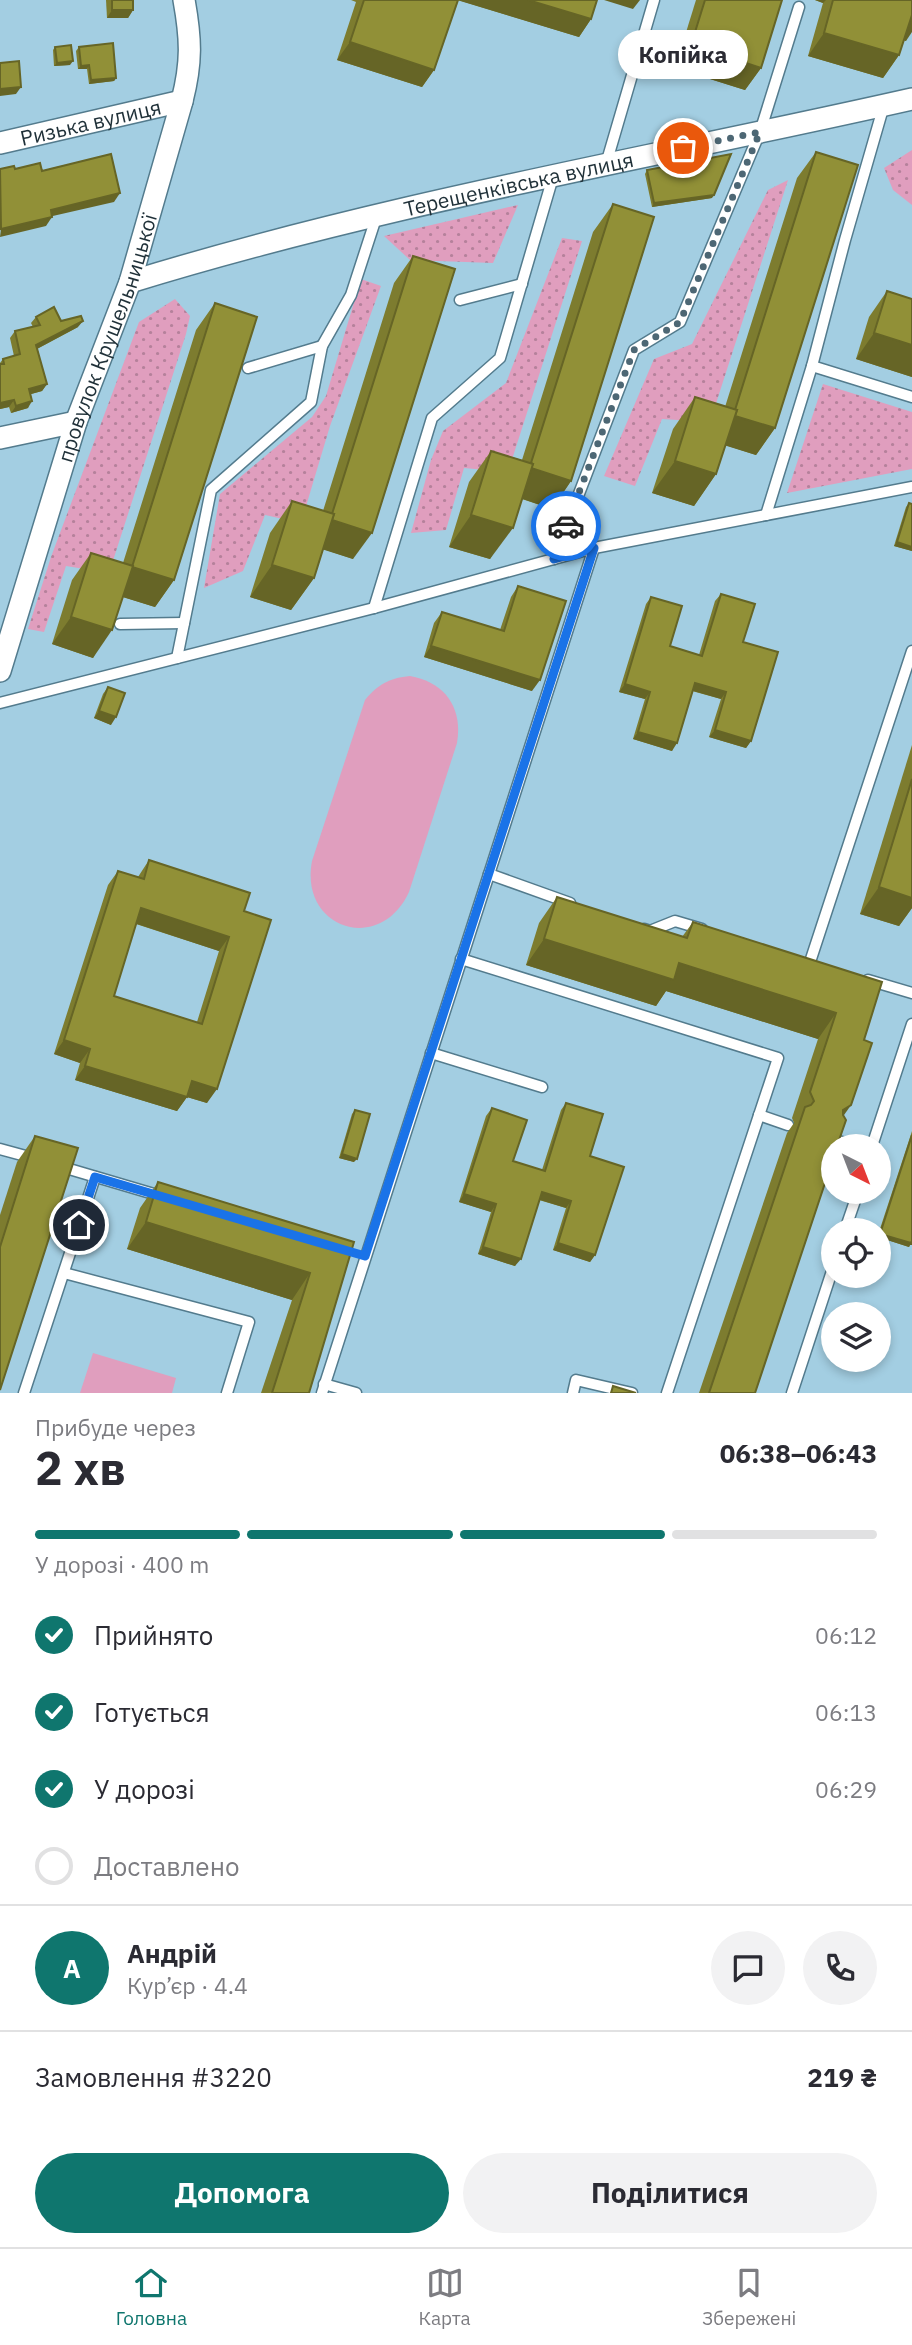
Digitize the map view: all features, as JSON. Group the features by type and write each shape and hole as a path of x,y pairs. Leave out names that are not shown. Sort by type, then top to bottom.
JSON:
{"street":[{"name":"провулок Крушельницької","path":"0,671 76,422 130,282 182,101 190,71 190,38 184,0"},
{"name":"Терещенківська вулиця","path":"130,282 377,215 912,99"},
{"name":"Ризька вулиця","path":"0,143 182,101"},
{"path":"0,438 76,422"}],"lane":[{"path":"606,164 654,0"},
{"path":"554,559 634,350 680,322 760,132 799,7"},
{"path":"766,515 812,366 884,106"},
{"path":"374,608 432,418 500,358 553,177"},
{"path":"177,658 211,490 311,402 322,346 351,295 377,215"},
{"path":"460,300 522,284"},
{"path":"248,368 322,346"},
{"path":"812,366 912,397"},
{"path":"0,703 374,608 594,548 912,487"},
{"path":"356,1393 323,1388 594,548"},
{"path":"120,624 184,623"},
{"path":"810,962 912,651"},
{"path":"489,874 586,909"},
{"path":"638,927 650,931 675,921 712,932"},
{"path":"798,958 822,966"},
{"path":"461,959 778,1058 667,1393"},
{"path":"858,977 912,993"},
{"path":"876,1134 912,1024"},
{"path":"431,1053 542,1087"},
{"path":"759,1115 788,1125"},
{"path":"0,1149 173,1199"},
{"path":"24,1393 95,1177"},
{"path":"352,1252 365,1256"},
{"path":"64,1273 249,1322 228,1393"},
{"path":"792,1393 826,1288"},
{"path":"573,1393 576,1380 632,1393"}],"shaded area":[{"path":"912,150 912,205 893,190 884,168"},
{"path":"788,180 710,422 662,419 635,486 604,476 654,359 692,344 768,190"},
{"path":"518,205 493,263 410,260 384,236"},
{"path":"562,238 582,241 508,472 464,468 446,530 411,533 431,460 443,431 506,383"},
{"path":"361,279 381,286 330,426 301,523 265,515 243,571 204,588 220,494 312,417 326,396"},
{"path":"175,299 190,316 186,334 109,573 66,566 44,632 28,629 51,557 139,322"},
{"path":"823,384 912,412 912,469 787,493"},
{"path":"410,676 433,684 449,699 457,719 457,743 409,892 396,912 380,923 362,928 345,926 329,917 318,903 311,884 312,861 365,700 385,683"},
{"path":"93,1353 176,1378 172,1393 80,1393"}],"building":[{"path":"112,0 133,0 133,10 112,10"},
{"path":"364,0 458,0 434,70 350,42"},
{"path":"528,0 597,0 591,19"},
{"path":"705,0 782,0 761,68 691,45"},
{"path":"833,0 912,0 912,15 899,55 824,33"},
{"path":"113,43 116,78 91,80 89,65 81,66 79,47"},
{"path":"71,45 73,61 57,63 55,47"},
{"path":"19,61 21,87 0,89 0,63"},
{"path":"816,152 858,165 775,428 735,416 735,410"},
{"path":"111,154 120,193 51,210 52,217 1,229 0,169 14,166 15,169 40,163 42,171"},
{"path":"731,154 714,195 654,203 647,170"},
{"path":"613,204 654,217 571,481 531,468 531,463"},
{"path":"413,256 455,269 372,533 332,520 332,514"},
{"path":"887,291 912,299 912,345 874,333"},
{"path":"215,303 257,317 174,580 132,567"},
{"path":"54,307 61,321 81,316 83,321 36,345 47,384 29,389 32,401 16,406 14,400 0,403 0,364 4,364 3,359 20,354 15,331 40,325 36,317"},
{"path":"695,397 737,410 716,474 675,461"},
{"path":"491,451 533,464 513,528 471,515"},
{"path":"292,501 334,514 314,578 272,565"},
{"path":"909,503 912,504 912,547 897,542"},
{"path":"91,553 133,566 112,630 71,617"},
{"path":"518,586 566,601 540,680 431,646 442,612 504,631"},
{"path":"721,594 755,604 743,642 778,652 751,741 715,730 726,692 695,683 677,743 638,732 650,692 625,684 651,597 682,606 670,646 702,656"},
{"path":"108,687 125,693 116,717 99,711"},
{"path":"912,779 912,898 879,887"},
{"path":"149,860 250,893 244,911 271,920 217,1089 192,1081 187,1097 85,1066 90,1049 64,1040 118,871 144,879","holes":["141,908 229,937 202,1024 114,996"]},
{"path":"557,897 687,938 693,922 882,982 864,1040 872,1043 851,1105 843,1110 846,1120 841,1134 821,1134 821,1195 755,1393 709,1393 805,1107 814,1101 810,1092 836,1013 679,963 674,980 544,939"},
{"path":"566,1103 603,1114 590,1156 624,1167 595,1255 558,1243 571,1201 542,1192 521,1259 483,1247 496,1204 464,1194 492,1108 527,1120 513,1161 545,1171"},
{"path":"355,1110 370,1114 357,1159 342,1154"},
{"path":"912,1135 911,1243 891,1237 891,1218 885,1218"},
{"path":"35,1136 78,1148 0,1390 0,1247"},
{"path":"158,1182 354,1242 309,1393 272,1393 310,1273 146,1222"},
{"path":"613,1386 636,1393 611,1393"}],"way so far":[{"path":"566,526 634,350 680,322 760,132 683,148"}],"place":[{"name":"Копійка","path":"683,148"}],"route":[{"path":"79,1225 95,1177 365,1256 594,548 554,559 566,526"}]}
